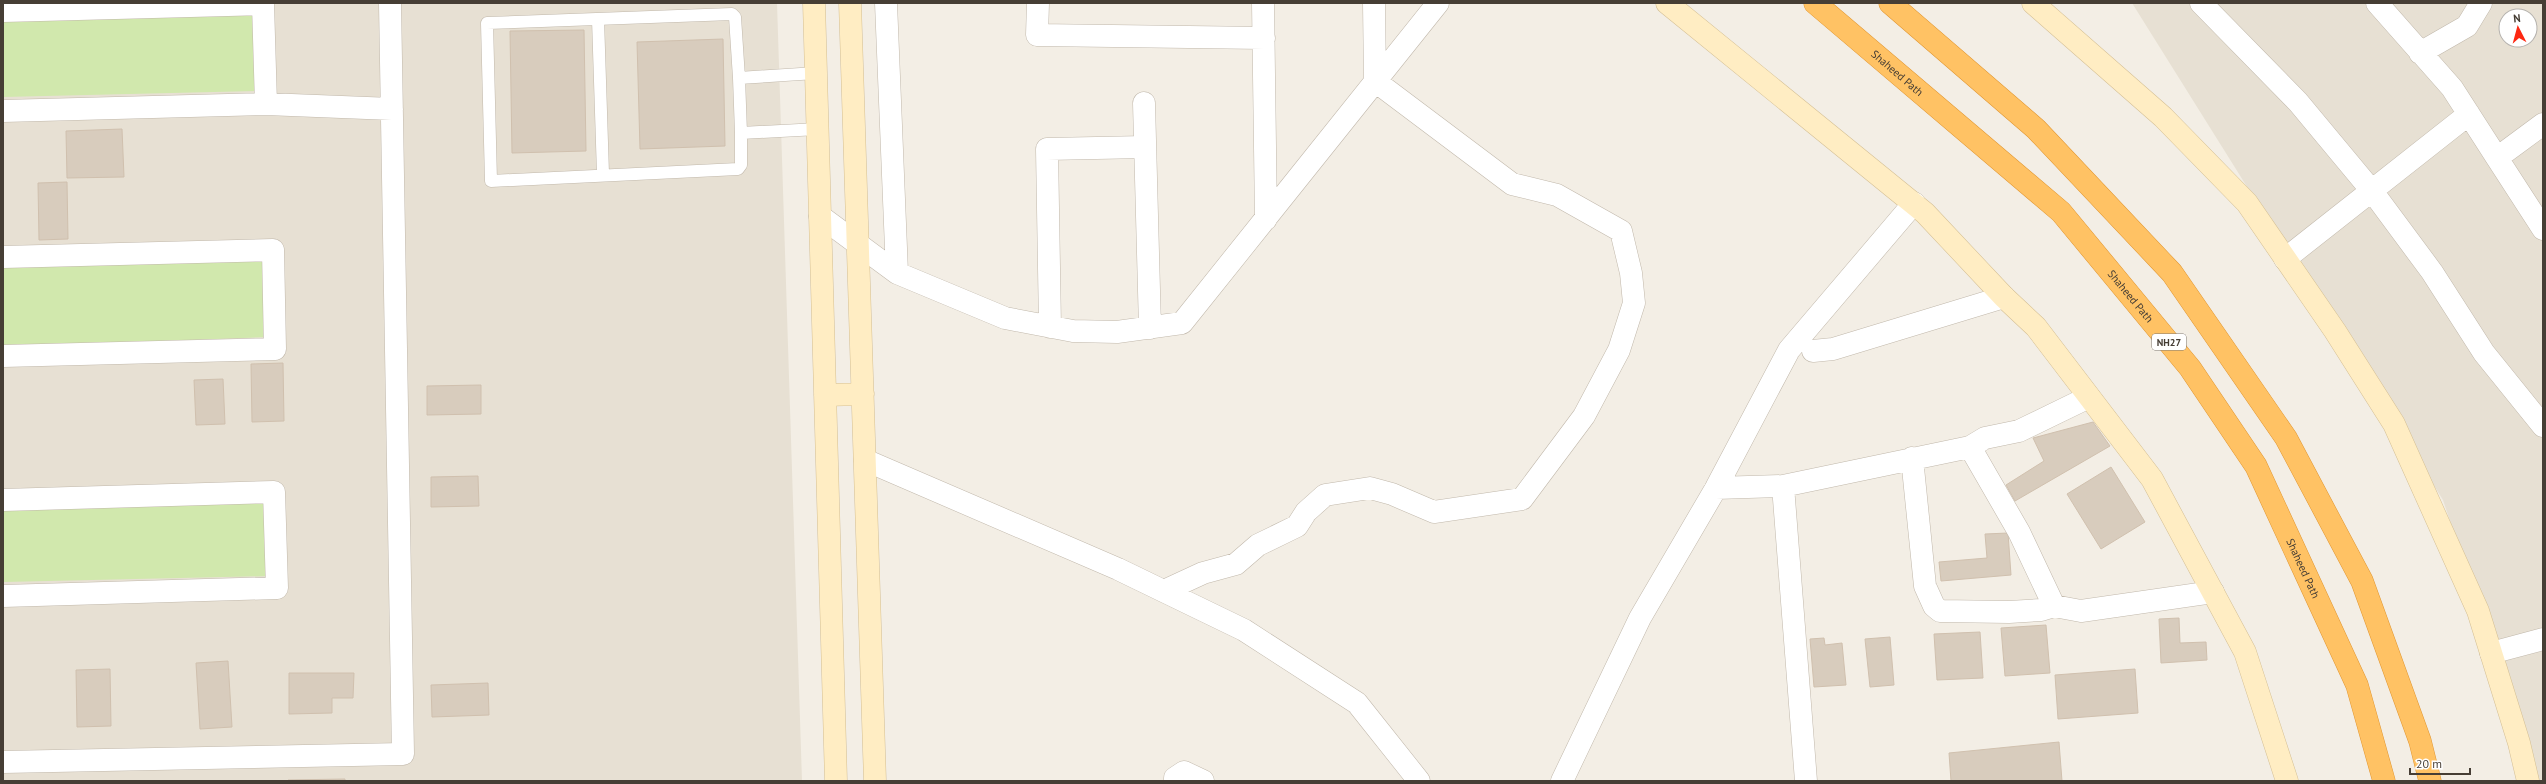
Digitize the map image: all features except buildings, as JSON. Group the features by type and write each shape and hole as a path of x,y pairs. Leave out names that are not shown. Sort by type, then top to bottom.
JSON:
{"highway":[{"name":"Shaheed Path","path":"1815,3 2061,212 2190,368 2259,473 2357,685 2384,781"},
{"path":"1890,3 2036,129 2172,273 2286,438 2362,581 2420,741 2430,781"}],"street":[{"path":"3,762 403,754 390,3"},
{"path":"814,3 836,781"},
{"path":"850,3 875,781"},
{"path":"886,3 896,273"},
{"path":"1038,3 1037,35 1264,38"},
{"path":"1263,3 1266,219"},
{"path":"1374,3 1376,81"},
{"path":"820,216 896,273 1004,318 1073,331 1117,332 1182,323 1438,3"},
{"path":"1667,3 1925,212 2004,297 2036,327 2152,479 2245,652 2287,781"},
{"path":"2034,3 2163,117 2247,203 2394,424 2478,611 2519,743 2528,781"},
{"path":"2201,3 2298,102 2372,192 2432,272 2484,353 2539,413"},
{"path":"2377,3 2452,88 2543,229"},
{"path":"2420,53 2467,26 2481,3"},
{"path":"3,11 263,4 266,104"},
{"path":"1164,591 1203,573 1236,564 1258,545 1297,526 1306,512 1325,495 1370,488 1392,494 1434,512 1522,499 1584,416 1619,350 1634,303 1631,273 1621,231 1557,195 1512,184 1376,81"},
{"path":"1144,103 1150,328"},
{"path":"3,111 266,104 392,109"},
{"path":"2285,259 2372,192 2469,114"},
{"path":"2497,158 2543,124"},
{"path":"1050,327 1047,148 1145,146"},
{"path":"1562,781 1640,618 1716,488 1789,350 1914,203"},
{"path":"3,257 273,250 275,349 3,356"},
{"path":"1813,351 1833,349 2004,297"},
{"path":"826,395 863,394"},
{"path":"1716,488 1783,486 1970,447 1985,438 2019,431 2089,396"},
{"path":"1970,447 2019,532 2054,606"},
{"path":"1912,458 1925,586 1934,606 1940,611 1966,613 2041,610 2054,606 2081,611 2213,592"},
{"path":"865,460 1118,569 1244,630 1357,703 1419,781"},
{"path":"1783,486 1806,781"},
{"path":"3,500 274,492 277,588 3,596"},
{"path":"2491,653 2543,639"},
{"path":"1175,781 1175,778 1184,772 1203,781"}],"lane":[{"path":"732,14 735,17 739,78 741,165 738,169 490,180 487,23 732,14"},
{"path":"598,20 603,174"},
{"path":"739,78 816,73"},
{"path":"741,134 818,129"}],"shaded area":[{"path":"3,3 777,3 802,781 3,781"},
{"path":"2132,3 2543,3 2543,781 2537,781 2443,500"}],"green space":[{"path":"257,15 261,91 3,97 3,21"},
{"path":"264,256 269,337 3,347 3,264"},
{"path":"268,501 271,576 4,582 3,507"}]}
